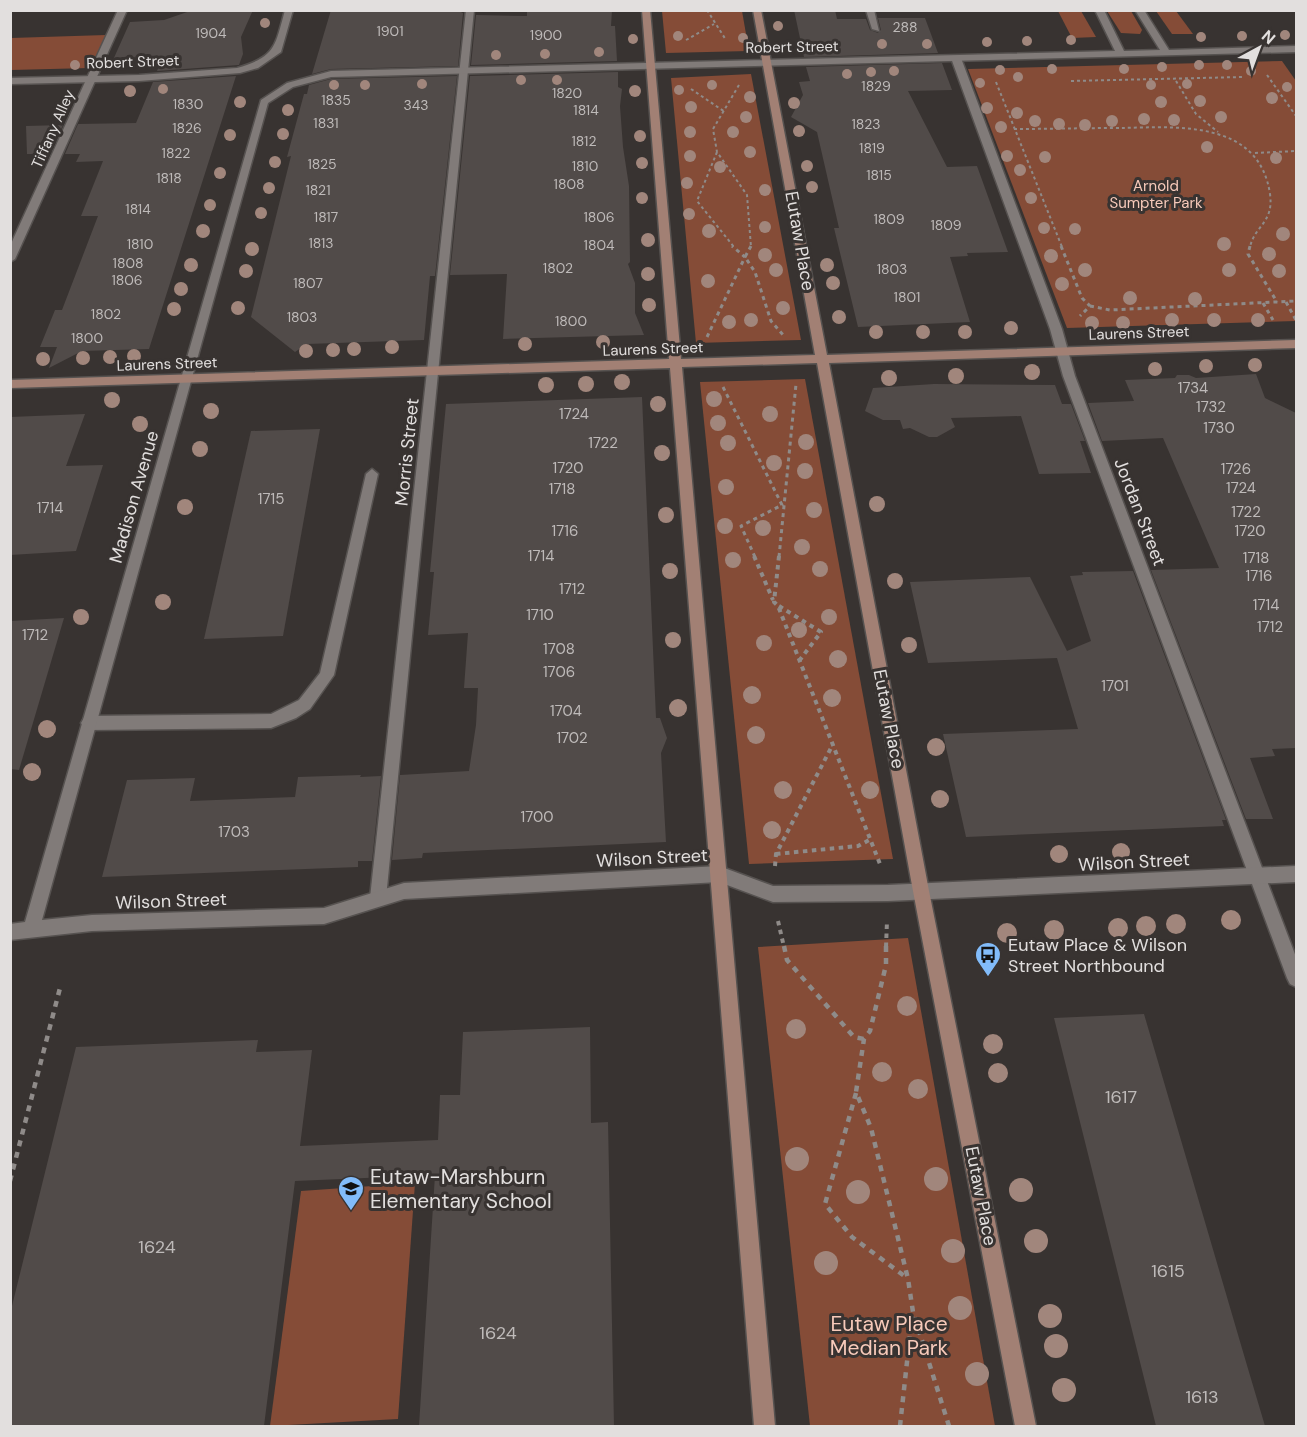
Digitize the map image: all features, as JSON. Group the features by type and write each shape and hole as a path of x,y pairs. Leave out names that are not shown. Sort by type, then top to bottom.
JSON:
{"street":[{"name":"Tiffany Alley","path":"10,259 123,10"},
{"name":"Robert Street","path":"10,81 216,73 255,66 278,50 289,10"},
{"name":"Morris Street","path":"378,898 470,10"},
{"path":"646,10 765,1426"},
{"name":"Eutaw Place","path":"757,10 921,891 1026,1426"},
{"path":"870,10 876,28"},
{"path":"1099,10 1120,54"},
{"path":"1139,10 1166,52"},
{"name":"Robert Street","path":"290,85 331,74 1296,49"},
{"name":"Jordan Street","path":"956,58 1063,351 1069,376 1296,978"},
{"name":"Madison Avenue","path":"31,931 264,102 290,85"},
{"name":"Laurens Street","path":"10,384 821,358 1295,346"},
{"path":"89,723 272,721 295,715 312,700 327,675 372,474"},
{"name":"Wilson Street","path":"10,932 92,923 324,916 404,891 719,874 772,894 888,893 1296,874"}],"path":[{"path":"707,10 740,63 738,88 713,129 717,152 747,195 750,247 745,257 756,272 771,321 783,333 796,385 774,602 821,632 800,661"},
{"path":"1267,75 1296,116"},
{"path":"1176,80 1200,119 1254,154 1260,162 1270,207 1267,224 1251,241 1248,254 1277,302"},
{"path":"996,82 1082,298 1090,306 1110,310 1296,301"},
{"path":"1014,129 1195,127 1229,138"},
{"path":"1254,154 1296,151"},
{"path":"1286,302 1296,321"},
{"path":"1075,321 1090,306"},
{"path":"778,606 871,838 888,893 886,965 870,1031 864,1039 856,1092 825,1204 843,1230 858,1244 908,1278"},
{"path":"776,854 858,846 871,838"},
{"path":"10,1181 60,988"},
{"path":"856,1092 871,1128 908,1278 913,1312 949,1426"},
{"path":"900,1426 913,1312"}],"green space":[{"path":"662,11 742,11 749,51 666,53"},
{"path":"1058,11 1081,11 1096,37 1072,38"},
{"path":"1107,11 1131,11 1142,30 1140,34 1121,33"},
{"path":"1156,11 1176,11 1193,34 1172,34"},
{"path":"106,35 90,68 11,70 11,38"},
{"name":"Arnold Sumpter Park","path":"1282,61 1296,81 1296,321 1067,328 968,69"},
{"path":"751,74 801,340 696,343 671,78"},
{"path":"805,379 893,859 749,864 700,382"},
{"name":"Eutaw Place Median Park","path":"908,938 995,1426 810,1426 758,947"},
{"path":"415,1183 398,1419 270,1426 301,1191"}],"building":[{"path":"193,10 253,10 241,37 243,54 239,65 157,71 162,59 113,60 130,22 164,20"},
{"path":"331,10 456,10 463,13 458,66 331,69 312,74"},
{"path":"527,10 612,10 611,26 615,26 617,61 471,65 476,15 527,16"},
{"path":"794,10 835,10 837,19 866,19 870,30 878,33 881,30 878,18 925,18 938,53 804,57"},
{"path":"942,63 952,90 908,91 947,167 977,166 1008,252 967,253 968,256 950,257 970,322 858,327 834,228 839,228 817,132 791,117 803,95 799,82 810,81 806,67"},
{"path":"618,72 618,87 622,89 620,106 629,186 630,262 628,264 635,283 635,313 644,335 503,339 507,274 450,275 470,76"},
{"path":"236,76 149,349 82,351 49,368 57,347 40,347 55,310 62,310 98,216 81,216 103,161 76,162 80,154 65,154 78,124 136,123 153,82"},
{"path":"457,76 435,276 430,276 424,340 307,344 295,352 251,317 291,156 287,157 304,94 307,94 309,85 331,79"},
{"path":"63,125 50,154 27,154 26,126"},
{"path":"1256,374 1265,398 1296,413 1296,748 1272,749 1275,756 1250,758 1273,819 1246,819 1151,570 1219,568 1163,438 1102,441 1088,403 1134,401 1125,380 1175,378 1177,375 1189,375 1196,378"},
{"path":"934,384 1055,385 1062,404 1071,404 1085,441 1080,441 1091,473 1039,474 1021,416 951,418 955,427 937,437 929,437 910,428 903,429 900,420 883,420 865,411 873,388"},
{"path":"642,397 656,718 660,718 667,738 661,753 666,842 423,853 422,858 392,860 400,775 469,771 476,725 478,688 464,688 468,633 428,635 434,572 430,572 446,404"},
{"path":"85,414 66,466 103,465 76,551 10,555 10,417"},
{"path":"320,429 283,636 204,639 251,431"},
{"path":"1133,571 1226,820 1222,820 1224,826 966,837 943,734 1078,729 1057,658 928,663 910,582 1030,577 1067,651 1091,641 1070,576 1083,575 1082,572"},
{"path":"64,618 19,770 10,769 10,621"},
{"path":"361,775 360,777 381,776 372,861 358,861 358,867 102,877 127,780 195,778 190,801 295,797 298,777"},
{"path":"1144,1014 1265,1426 1156,1426 1054,1018"},
{"path":"590,1027 591,1123 608,1122 614,1426 419,1426 435,1175 295,1181 264,1426 10,1426 10,1314 76,1047 258,1040 256,1052 312,1050 300,1146 438,1140 440,1095 460,1095 463,1032"}],"place":[{"name":"Eutaw Place & Wilson Street Northbound","path":"988,978"},
{"name":"Eutaw-Marshburn Elementary School","path":"351,1212"}]}
